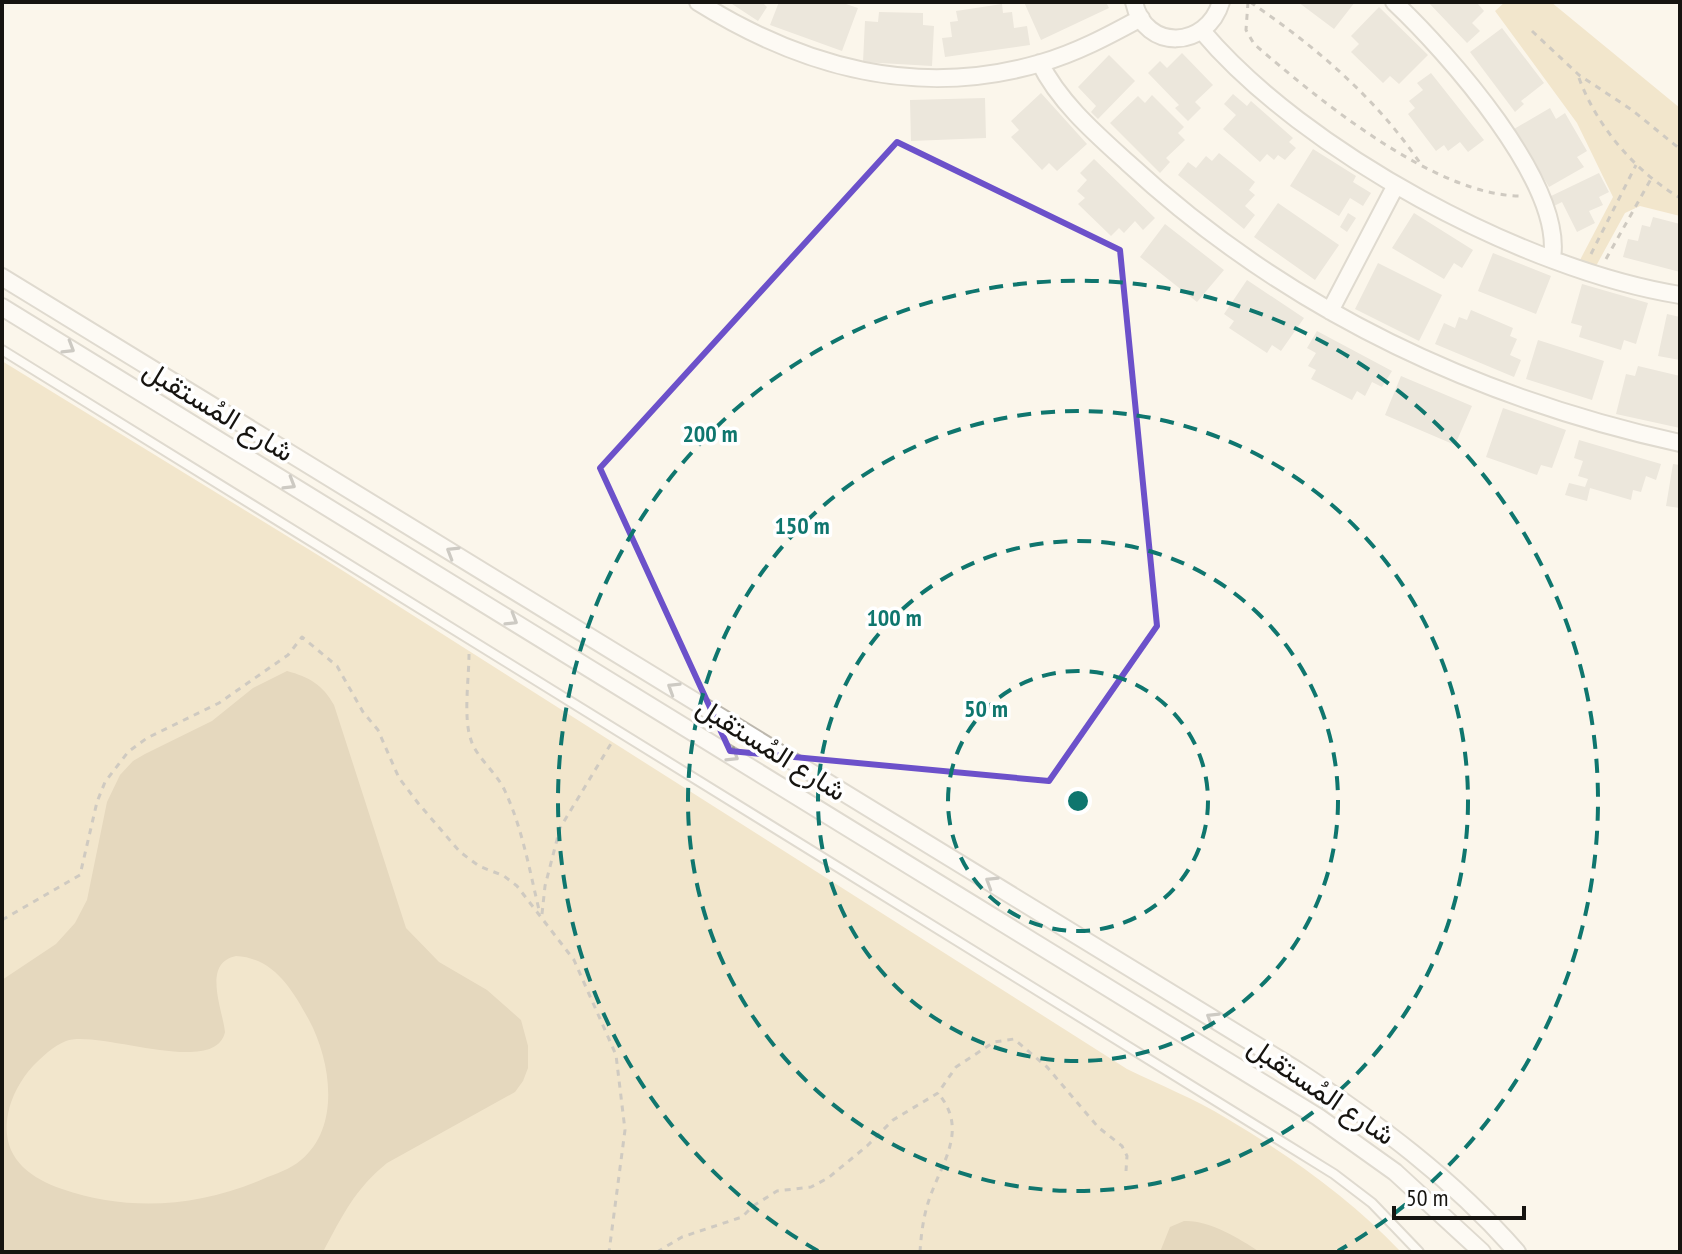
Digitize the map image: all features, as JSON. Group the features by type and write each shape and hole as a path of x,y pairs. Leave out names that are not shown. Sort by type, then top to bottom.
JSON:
{"street":[{"path":"698,2 784,48 815,60 869,73 911,77 967,76 1040,63 1082,48 1141,18"},
{"path":"1134,2 1148,27 1168,38 1180,38 1202,31 1211,23 1221,2"},
{"path":"1394,2 1436,43 1468,81 1510,142 1552,225 1552,258"},
{"path":"1202,31 1221,53 1289,112 1396,185 1487,232 1552,258 1632,286 1680,295"},
{"path":"1040,63 1057,93 1148,181 1219,238 1330,311 1423,360 1503,393 1609,426 1680,443"},
{"path":"1330,311 1396,185"},
{"name":"شارع المُستقبل","path":"2,277 1295,1069 1411,1151 1480,1212 1517,1252"},
{"name":"شارع المُستقبل","path":"2,307 1291,1100 1395,1172 1482,1252"}],"lane":[{"path":"2,350 1334,1174 1372,1203 1419,1252"}],"path":[{"path":"1422,166 1399,132 1342,74 1289,29 1249,2 1246,30 1254,44 1341,114 1422,166 1474,190 1511,197 1540,196"},
{"path":"1532,31 1579,75 1632,110 1680,149"},
{"path":"1579,75 1586,97 1636,165 1680,198"},
{"path":"1590,272 1636,165"},
{"path":"1590,272 1651,179"},
{"path":"2,920 80,875 97,802 105,782 128,752 147,738 219,703 288,655 302,637 337,666 363,712 378,730 399,778 418,803 460,852 517,886 574,960 616,1055 625,1130 609,1252"},
{"path":"470,639 468,726 471,743 492,769 512,807 523,839 541,918"},
{"path":"541,918 545,886 560,828 619,731"},
{"path":"657,1252 682,1237 742,1217 777,1191 811,1187 828,1178 893,1120 938,1093 956,1067 994,1042 1014,1039 1047,1067 1098,1127 1122,1146 1127,1156 1126,1171"},
{"path":"920,1252 928,1202 949,1152 954,1127 951,1112 938,1093"}],"highlighted area":[{"path":"897,142 1120,250 1157,626 1049,781 730,751 600,468"}],"shaded area":[{"path":"1505,2 1551,2 1680,108 1680,216 1640,206 1625,213 1596,266 1580,260 1613,197 1577,123 1495,11"},
{"path":"2,361 326,560 1127,1069 1250,1132 1340,1196 1401,1252 2,1252"},
{"path":"287,671 315,683 330,698 406,928 439,962 487,990 521,1020 528,1046 528,1068 523,1081 515,1092 387,1163 358,1193 323,1252 2,1252 2,980 56,944 75,923 87,900 107,802 120,775 133,761 212,721 253,688","holes":["236,956 249,958 271,969 296,997 317,1036 323,1055 327,1074 327,1112 314,1146 301,1160 283,1171 214,1196 163,1203 113,1201 87,1196 49,1184 27,1171 12,1153 8,1141 9,1108 24,1077 44,1055 66,1041 82,1039 179,1052 201,1051 217,1045 225,1032 217,987 220,967"]},
{"path":"1184,1221 1214,1227 1260,1252 1160,1252 1170,1227"}],"building":[{"path":"729,2 762,2 767,7 758,21"},
{"path":"779,2 840,2 858,8 842,51 770,25"},
{"path":"1024,2 1106,2 1109,8 1041,40"},
{"path":"1298,2 1355,2 1334,29"},
{"path":"1428,2 1480,2 1478,4 1484,11 1472,23 1480,31 1467,43"},
{"path":"1002,4 1003,13 1012,12 1014,28 1027,26 1030,45 945,57 942,38 952,37 950,22 958,21 956,11"},
{"path":"1379,7 1428,55 1399,84 1390,76 1383,83 1351,52 1359,44 1351,36"},
{"path":"879,12 923,13 923,25 934,26 932,66 863,62 865,21 878,22"},
{"path":"1502,28 1544,83 1521,101 1524,104 1515,112 1470,52"},
{"path":"1182,53 1213,85 1195,102 1201,108 1188,121 1175,108 1179,105 1148,73 1160,61 1167,68"},
{"path":"1109,55 1135,81 1098,119 1091,112 1096,106 1078,87"},
{"path":"1431,73 1484,140 1468,152 1460,142 1448,151 1444,145 1436,151 1408,114 1415,108 1409,101 1423,90 1417,83"},
{"path":"1041,93 1087,144 1057,171 1049,163 1042,170 1011,137 1019,130 1011,121"},
{"path":"1233,94 1247,106 1251,101 1293,138 1289,142 1296,148 1285,160 1278,155 1274,160 1267,154 1260,162 1223,129 1236,115 1224,104"},
{"path":"1152,95 1184,127 1178,133 1185,140 1166,158 1170,162 1160,173 1110,123 1138,96 1145,103"},
{"path":"985,98 986,138 911,141 910,100"},
{"path":"1550,108 1556,119 1565,113 1587,151 1577,157 1584,167 1549,187 1514,129"},
{"path":"1313,149 1356,176 1353,182 1371,193 1363,206 1350,198 1339,216 1290,186"},
{"path":"1219,153 1255,182 1249,190 1255,195 1245,206 1255,215 1244,229 1178,175 1188,162 1196,168 1206,156 1212,161"},
{"path":"1094,159 1155,218 1143,230 1135,221 1124,233 1119,228 1111,236 1078,204 1085,198 1077,191 1087,180 1080,173"},
{"path":"1599,173 1609,192 1599,197 1603,205 1589,211 1595,223 1577,232 1562,202 1554,206 1549,197"},
{"path":"1278,203 1339,245 1315,280 1254,237"},
{"path":"1348,213 1356,218 1347,232 1340,227"},
{"path":"1414,213 1473,250 1462,268 1454,263 1444,279 1392,248"},
{"path":"1653,217 1680,224 1680,272 1623,257 1628,239 1638,241 1642,225 1650,227"},
{"path":"1165,224 1224,270 1197,302 1140,257"},
{"path":"1493,253 1551,276 1536,314 1478,291"},
{"path":"1378,263 1442,295 1419,341 1355,309"},
{"path":"1247,280 1304,318 1281,351 1272,345 1267,353 1229,328 1234,321 1224,314"},
{"path":"1582,284 1648,303 1636,344 1624,340 1621,350 1579,337 1582,326 1571,323"},
{"path":"1471,310 1513,328 1510,336 1517,339 1510,355 1521,360 1514,377 1435,344 1444,323 1455,328 1459,317 1467,320"},
{"path":"1667,314 1680,317 1680,360 1658,356"},
{"path":"1317,331 1392,371 1382,387 1372,382 1365,396 1357,391 1352,400 1311,379 1316,370 1308,366 1316,353 1307,348"},
{"path":"1538,340 1604,361 1592,400 1526,379"},
{"path":"1638,366 1680,376 1680,428 1616,414 1626,374 1635,376"},
{"path":"1401,376 1472,406 1455,445 1385,415"},
{"path":"1503,408 1566,430 1552,468 1541,465 1537,475 1486,457"},
{"path":"1579,440 1661,464 1656,480 1646,476 1641,492 1633,490 1631,500 1590,488 1587,501 1565,495 1569,483 1585,487 1588,479 1578,476 1583,461 1574,458"},
{"path":"1673,464 1680,465 1680,508 1666,506"}]}
